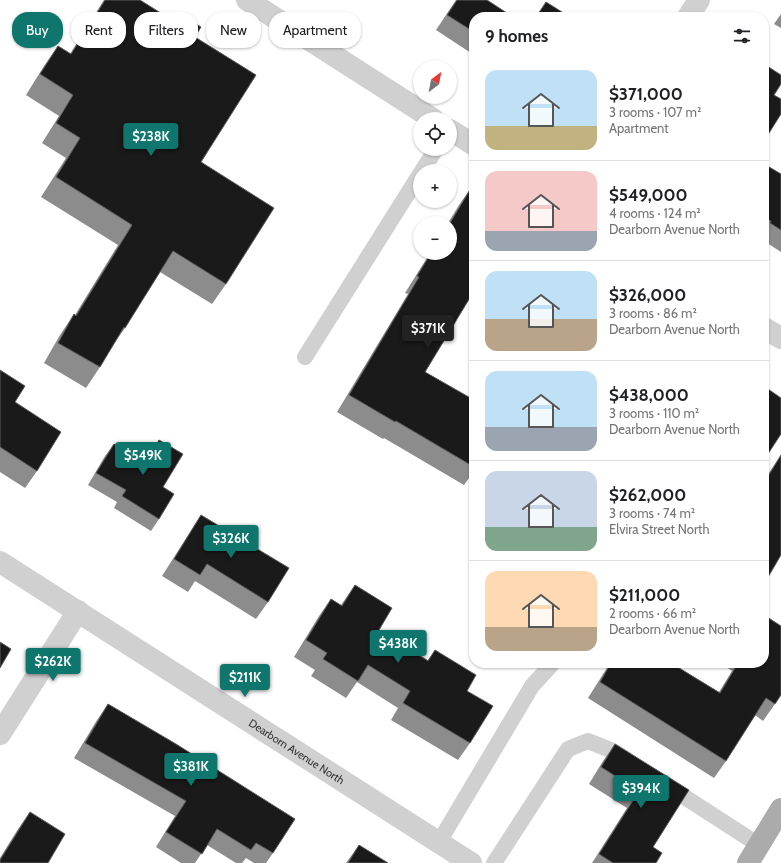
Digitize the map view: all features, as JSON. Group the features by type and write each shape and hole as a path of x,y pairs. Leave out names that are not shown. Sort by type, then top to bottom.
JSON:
{"main road":[{"path":"748,863 781,809"}],"street":[{"path":"247,0 422,112"},
{"path":"691,12 699,0"},
{"path":"457,134 469,142"},
{"name":"Dearborn Avenue North","path":"0,562 471,863"},
{"path":"0,734 78,611"}],"lane":[{"path":"304,357 413,185"},
{"path":"439,842 532,686 548,668"},
{"path":"494,863 568,749 588,741 613,751 759,845"}],"building":[{"path":"105,0 140,0 159,12 134,12 134,48 198,48 198,39 206,44 206,48 213,48 256,75 201,162 274,208 226,284 173,251 100,367 58,343 74,314 76,316 132,225 56,177 80,138 56,123 73,95 40,74 57,48 61,48 71,54 75,48 126,48 126,12 97,12"},
{"path":"457,0 487,0 505,12 469,12 469,29 447,15"},
{"path":"546,2 562,12 539,12"},
{"path":"198,25 201,27 198,32"},
{"path":"769,67 781,75 781,84 774,95 781,99 781,114 769,133"},
{"path":"769,167 781,174 781,230 770,223 771,221 769,220"},
{"path":"469,191 469,299 425,372 469,397 469,464 349,395 419,277 417,276 427,260 457,260 457,216 454,216"},
{"path":"0,370 25,386 15,402 61,432 37,471 0,447"},
{"path":"769,390 781,398 781,434 769,452"},
{"path":"159,440 183,454 163,487 174,494 159,519 122,496 126,490 96,473 114,444 146,463"},
{"path":"781,455 781,555 769,575 769,475"},
{"path":"201,515 289,568 268,602 207,564 200,575 174,559"},
{"path":"355,585 392,608 379,630 428,661 435,650 476,675 467,691 493,706 470,743 403,703 410,691 368,665 358,681 323,659 327,653 306,640 331,599 342,606"},
{"path":"769,618 781,626 781,695 775,704 766,698 726,761 600,682 608,668 679,668 720,693 735,668 769,668"},
{"path":"0,642 11,649 0,668"},
{"path":"108,704 176,744 295,819 273,853 256,843 251,850 217,829 202,854 166,832 186,801 85,743"},
{"path":"615,744 689,790 653,847 662,853 656,863 613,863 599,854 639,791 601,767"},
{"path":"30,812 65,834 48,863 0,863 0,860"},
{"path":"359,845 388,863 348,863"}]}
